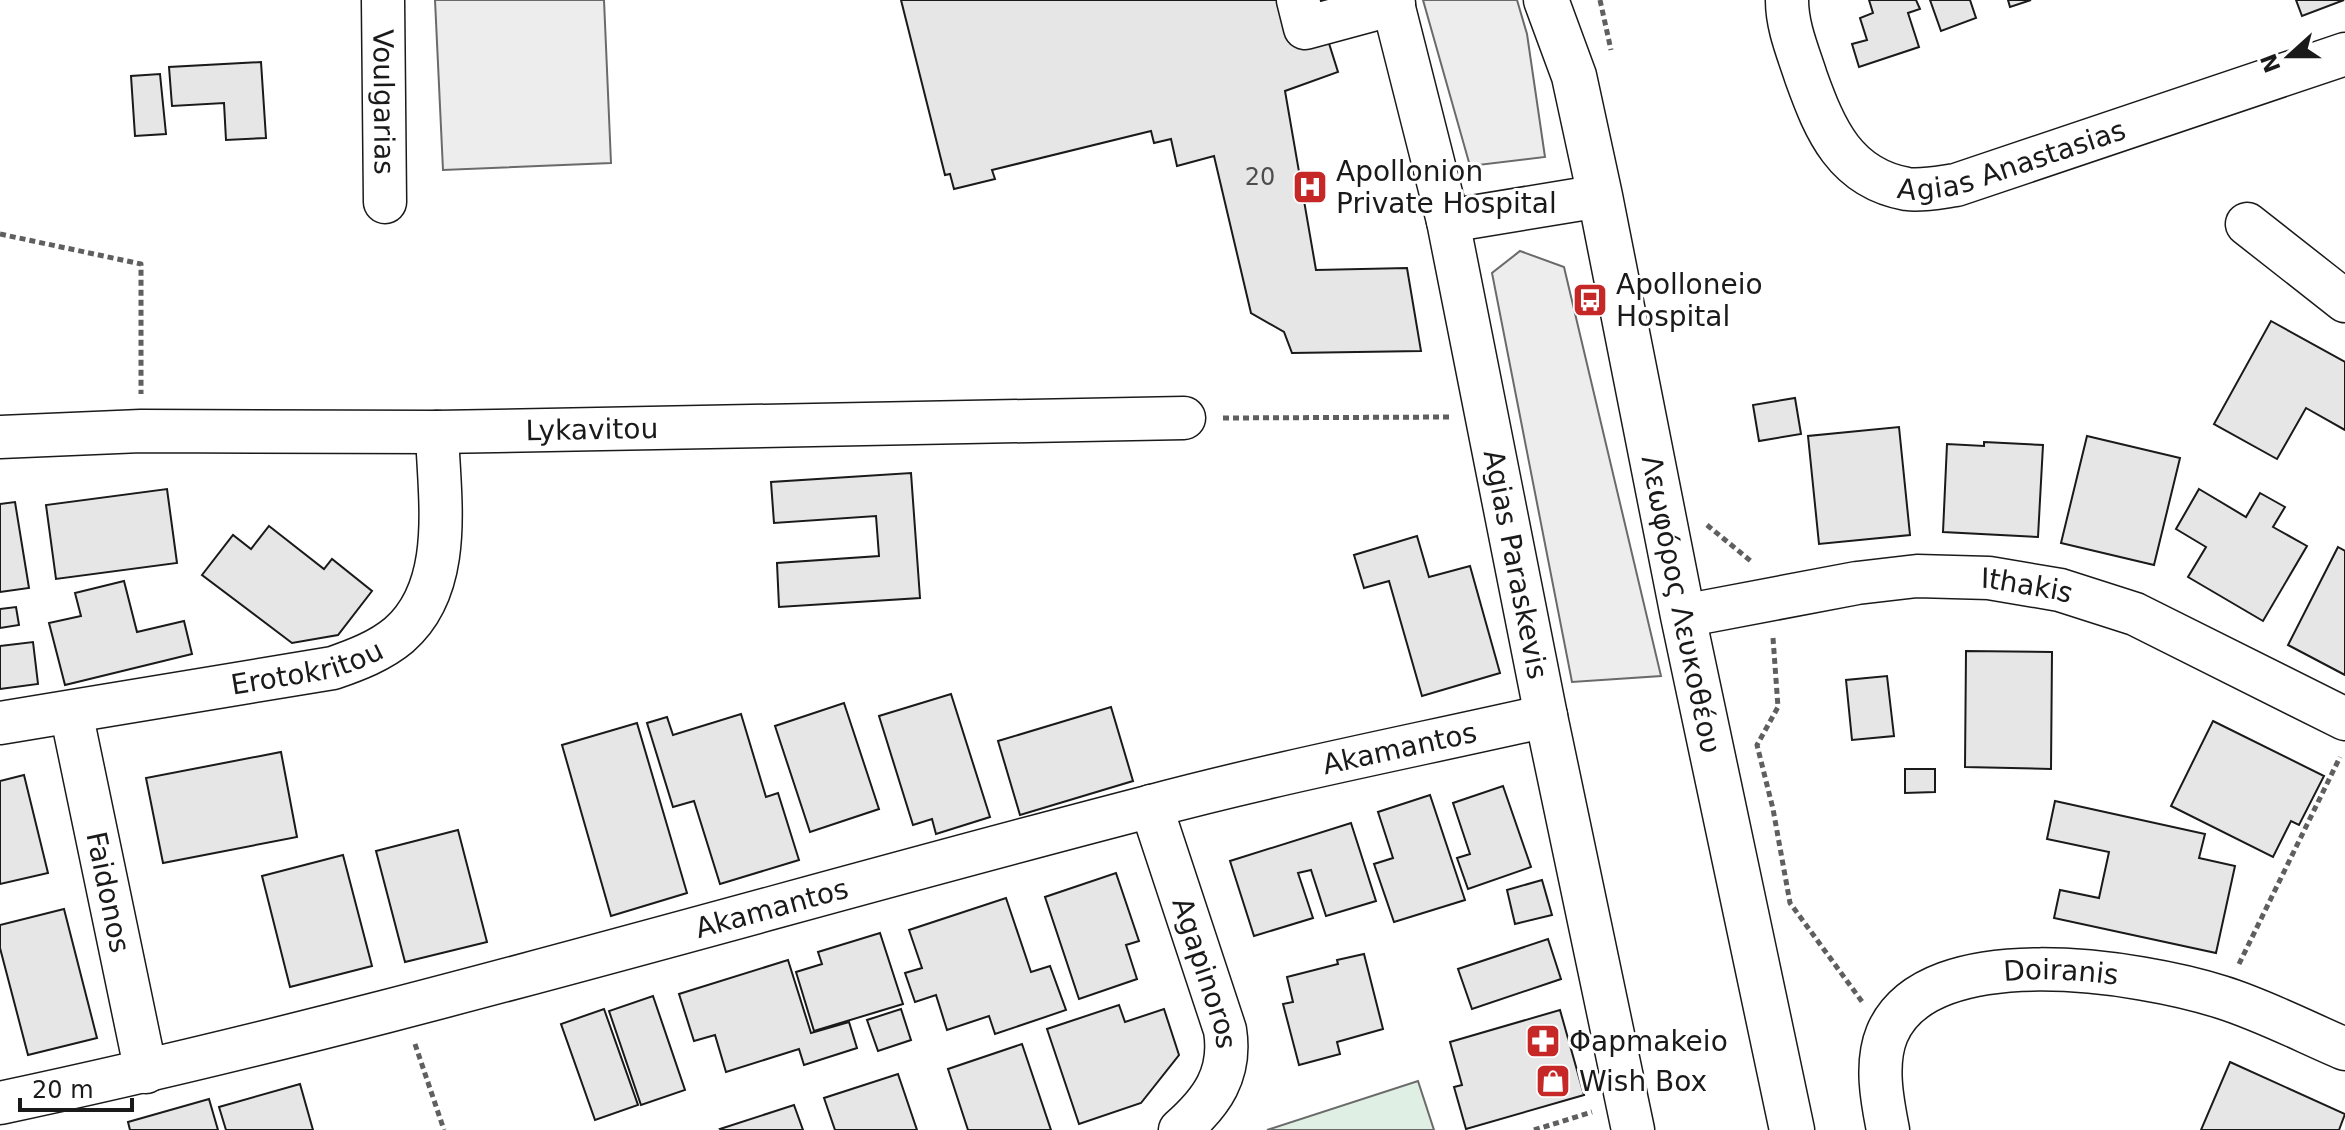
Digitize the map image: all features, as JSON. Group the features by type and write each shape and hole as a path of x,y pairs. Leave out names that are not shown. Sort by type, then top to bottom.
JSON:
{"main road":[{"name":"Λεωφόρος Λευκοθέου","path":"1546,0 1594,68"},
{"name":"Λεωφόρος Λευκοθέου","path":"1570,0 1594,68 1600,196 1683,616 1792,1130"}],"street":[{"name":"Voulgarias","path":"383,0 385,202"},
{"path":"1298,0 1305,28 1393,2"},
{"name":"Agias Anastasias","path":"1787,0 1793,38 1820,114 1837,147 1862,171 1908,189 1956,185 2344,55"},
{"name":"Agias Paraskevis","path":"1393,2 1448,221 1546,716 1630,1116"},
{"path":"1448,221 1600,196"},
{"path":"2247,224 2345,301"},
{"name":"Lykavitou","path":"0,437 141,431 437,432 1184,418"},
{"name":"Erotokritou","path":"0,723 333,668 379,648 399,635 419,611 434,580 440,539 437,432"},
{"name":"Ithakis","path":"1683,616 1857,583 1917,576 1989,578 2060,590 2135,614 2345,719"},
{"name":"Faidonos","path":"71,712 146,1072"},
{"name":"Akamantos","path":"0,1103 146,1072 404,1008 1151,806 1546,716"},
{"name":"Agapinoros","path":"1151,806 1228,1047 1227,1061 1216,1089 1198,1115 1180,1130"},
{"name":"Doiranis","path":"1888,1130 1880,1070 1886,1035 1900,1012 1924,992 1956,980 1998,971 2074,968 2170,983 2223,997 2345,1049"}],"path":[{"path":"1594,68 1600,0"},
{"path":"0,234 141,264 141,431"},
{"path":"1184,418 1486,416"},
{"path":"1703,521 1772,579 1778,707 1757,745 1773,809 1790,903 1886,1035"},
{"path":"2223,997 2345,746"},
{"path":"404,1008 444,1130"},
{"path":"1534,1130 1630,1116"}],"green space":[{"path":"1418,1081 1434,1130 1267,1130"}],"shaded area":[{"path":"435,0 604,0 611,163 443,170"},
{"path":"1423,0 1517,0 1527,34 1545,157 1470,166"},
{"path":"1520,251 1564,267 1661,676 1572,682 1492,273"}],"building":[{"path":"901,0 1301,0 1326,34 1338,72 1285,91 1316,270 1407,268 1421,351 1292,353 1284,332 1251,313 1214,156 1177,166 1171,139 1154,143 1151,131 992,170 995,179 954,189 950,174 945,175"},
{"path":"1869,0 1916,0 1920,9 1908,13 1919,47 1859,67 1852,44 1867,40 1860,18 1873,13"},
{"path":"1930,0 1970,0 1976,18 1941,31"},
{"path":"2008,0 2031,0 2010,7"},
{"path":"2296,0 2344,0 2302,16"},
{"path":"261,62 266,138 226,140 224,103 172,106 169,67"},
{"path":"160,74 166,134 135,136 131,76"},
{"path":"2271,321 2345,362 2345,430 2306,408 2277,459 2214,424"},
{"path":"1795,398 1801,434 1759,441 1753,405"},
{"path":"1899,427 1910,535 1819,544 1808,436"},
{"path":"2087,436 2180,458 2154,565 2061,543"},
{"path":"1984,442 2043,445 2038,537 1943,532 1947,444 1984,446"},
{"path":"911,473 920,598 779,607 777,563 879,556 876,516 774,523 771,482"},
{"path":"167,489 177,563 56,579 46,505"},
{"path":"2199,489 2246,517 2260,493 2285,507 2273,527 2307,546 2263,621 2188,577 2206,547 2176,529"},
{"path":"15,502 29,588 0,592 0,504"},
{"path":"269,526 324,569 332,559 372,591 338,635 292,643 202,575 233,535 251,549"},
{"path":"1417,536 1429,577 1470,566 1500,673 1422,696 1389,581 1364,588 1354,555"},
{"path":"2338,547 2345,551 2345,675 2288,645"},
{"path":"124,581 137,632 184,621 192,654 65,685 49,623 81,616 75,593"},
{"path":"16,607 19,625 0,628 0,609"},
{"path":"33,642 38,684 0,689 0,646"},
{"path":"1966,651 2052,652 2051,769 1965,767"},
{"path":"1887,676 1894,736 1852,740 1846,680"},
{"path":"951,694 990,817 936,834 932,819 913,825 879,716"},
{"path":"844,703 879,809 810,832 775,726"},
{"path":"1111,707 1133,781 1020,815 998,741"},
{"path":"741,714 766,797 778,793 799,860 720,884 694,801 673,807 647,723 667,717 673,735"},
{"path":"2213,721 2324,776 2299,825 2291,821 2273,857 2171,806"},
{"path":"637,723 687,893 611,916 562,745"},
{"path":"281,752 297,837 163,863 146,778"},
{"path":"1905,769 1935,769 1935,792 1905,793"},
{"path":"24,775 48,873 0,884 0,781"},
{"path":"1503,786 1531,867 1468,889 1457,858 1470,854 1453,803"},
{"path":"1430,795 1465,900 1394,922 1374,864 1393,858 1378,812"},
{"path":"2055,801 2205,834 2199,858 2235,866 2216,953 2054,918 2060,890 2099,898 2109,852 2047,839"},
{"path":"1351,823 1376,901 1326,916 1311,870 1298,873 1313,918 1254,936 1230,861"},
{"path":"458,830 487,942 405,962 376,851"},
{"path":"343,855 372,966 290,987 262,876"},
{"path":"1116,873 1139,941 1126,945 1137,979 1079,999 1045,897"},
{"path":"1542,880 1552,915 1515,924 1507,890"},
{"path":"1006,898 1031,972 1050,966 1066,1010 995,1034 989,1016 947,1030 936,995 915,1002 905,973 922,968 909,930"},
{"path":"64,909 97,1038 28,1055 0,948 0,925"},
{"path":"880,933 903,1004 814,1031 796,972 822,964 818,952"},
{"path":"1548,939 1561,979 1472,1009 1458,969"},
{"path":"1364,954 1383,1029 1337,1042 1340,1054 1299,1065 1283,1004 1293,1002 1287,977"},
{"path":"788,960 811,1033 849,1022 857,1048 804,1065 799,1049 726,1072 715,1035 694,1041 679,994"},
{"path":"653,996 685,1090 641,1105 609,1011"},
{"path":"1119,1005 1125,1022 1164,1009 1179,1055 1141,1103 1079,1124 1047,1029"},
{"path":"604,1009 638,1105 595,1120 561,1024"},
{"path":"901,1009 911,1040 878,1051 867,1020"},
{"path":"1560,1010 1584,1095 1466,1129 1454,1087 1462,1085 1450,1042"},
{"path":"1022,1044 1051,1130 968,1130 948,1069"},
{"path":"2230,1062 2345,1114 2339,1130 2201,1130"},
{"path":"898,1074 917,1130 835,1130 824,1098"},
{"path":"300,1084 313,1130 226,1130 219,1107"},
{"path":"209,1099 218,1130 130,1130 128,1122"},
{"path":"794,1105 803,1130 720,1129"}],"place":[{"name":"Apollonion Private Hospital","path":"1310,187"},
{"name":"Apolloneio Hospital","path":"1590,300"},
{"name":"Φapmakeio","path":"1543,1041"},
{"name":"Wish Box","path":"1553,1081"}]}
